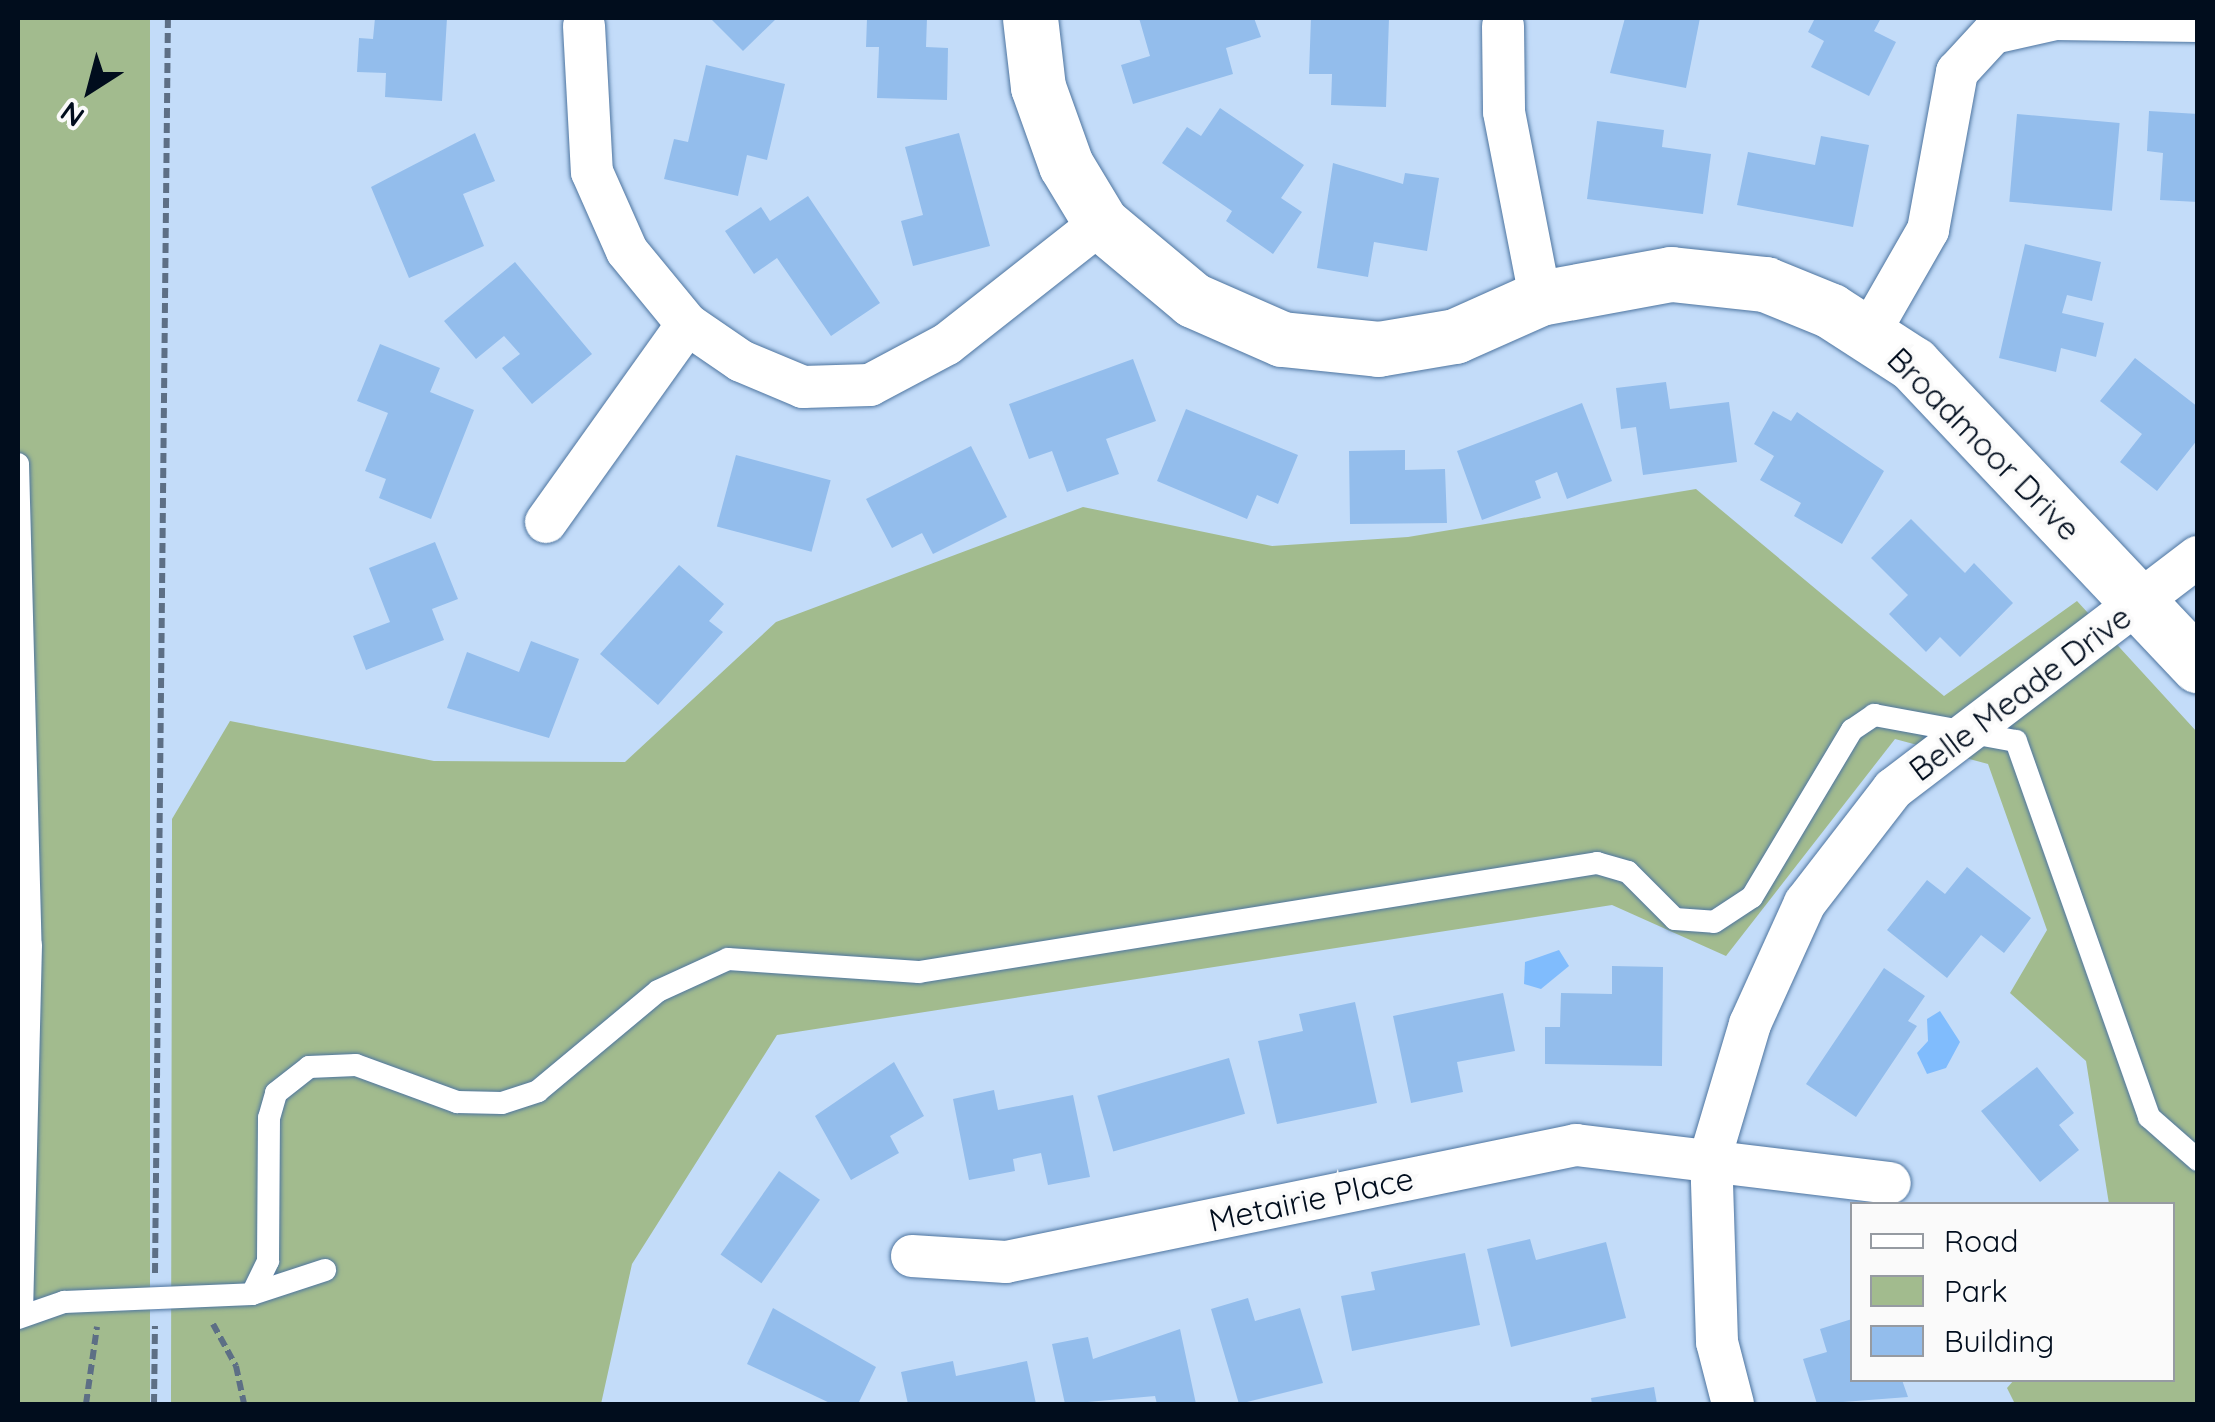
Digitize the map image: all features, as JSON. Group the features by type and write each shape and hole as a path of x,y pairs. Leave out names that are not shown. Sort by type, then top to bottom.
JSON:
{"street":[{"name":"Broadmoor Drive","path":"1030,18 1038,87 1066,166 1102,223 1193,300 1282,340 1378,349 1456,336 1540,298 1672,274 1764,284 1869,333 1913,364 2198,665"},
{"path":"1869,333 1928,230 1957,72 1993,33 2055,20 2198,21"},
{"path":"584,26 592,172 627,252 688,324 741,362 803,387 870,385 947,344 1102,223"},
{"path":"1503,26 1504,112 1540,298"},
{"path":"546,522 688,324"},
{"name":"Belle Meade Drive","path":"1732,1404 1717,1342 1711,1155 1750,1024 1805,903 1893,789 1960,733 2198,557"},
{"name":"Metairie Place","path":"912,1256 1006,1262 1576,1145 1711,1155 1890,1183"}],"lane":[{"path":"18,464 31,945 20,1316 98,1300 252,1294 326,1270"},
{"path":"252,1294 268,1261 269,1118 276,1093 309,1067 356,1065 457,1102 502,1103 538,1092 658,991 728,959 920,972 1597,863 1628,872 1675,919 1714,922 1752,897 1852,730 1874,715 2016,741 2149,1117 2198,1160"}],"path":[{"path":"154,1404 168,18"},
{"path":"186,1299 222,1333 244,1404"},
{"path":"86,1404 98,1300"}],"green space":[{"path":"18,18 150,18 150,1404 18,1404"},
{"path":"1696,489 1944,696 2077,601 2197,732 2197,1404 2015,1404 2007,1388 2012,1382 2175,1382 2175,1202 2109,1202 2086,1061 2010,993 2047,930 1988,764 1895,739 1726,956 1612,905 777,1035 632,1264 601,1404 171,1404 172,819 230,721 434,761 625,762 776,622 1083,507 1272,546 1408,537"}],"water":[{"path":"1559,950 1569,966 1541,989 1524,984 1525,962"},
{"path":"1940,1011 1960,1042 1946,1068 1927,1074 1917,1053 1928,1041 1927,1019"}],"building":[{"path":"375,18 447,18 442,101 385,97 386,73 357,72 359,38 373,39"},
{"path":"710,18 777,18 743,51"},
{"path":"867,18 927,18 926,47 948,48 947,100 877,98 879,47 866,47"},
{"path":"1139,18 1254,18 1261,37 1226,48 1233,74 1133,104 1121,65 1150,56"},
{"path":"1311,18 1389,18 1386,107 1331,105 1332,74 1309,74"},
{"path":"1625,18 1700,18 1686,88 1610,73"},
{"path":"1815,18 1881,18 1874,31 1896,42 1869,96 1811,67 1824,41 1808,32"},
{"path":"706,65 785,84 767,160 747,155 738,196 664,179 674,139 688,142"},
{"path":"1220,108 1304,165 1281,198 1302,212 1273,254 1226,221 1232,211 1162,163 1187,127 1201,136"},
{"path":"2149,111 2198,114 2198,202 2160,200 2163,153 2147,151"},
{"path":"2017,114 2120,123 2112,211 2009,202"},
{"path":"1597,121 1664,130 1662,147 1711,154 1703,214 1587,199"},
{"path":"475,133 495,181 463,194 484,246 409,278 371,187"},
{"path":"959,133 990,246 913,266 901,221 923,215 905,147"},
{"path":"1821,136 1869,145 1853,227 1737,205 1748,152 1815,165"},
{"path":"1333,163 1403,184 1405,173 1439,178 1427,251 1374,242 1368,277 1317,268"},
{"path":"808,196 880,303 831,336 777,258 754,274 725,231 761,207 770,221"},
{"path":"2025,244 2101,262 2092,301 2067,295 2062,313 2104,323 2096,357 2061,348 2056,372 1999,358"},
{"path":"515,262 592,354 532,404 502,368 520,354 504,336 476,359 444,321"},
{"path":"380,344 440,368 430,392 474,410 431,519 379,498 386,479 365,471 388,413 357,401"},
{"path":"2135,358 2198,407 2198,439 2157,491 2120,462 2142,434 2100,401"},
{"path":"1133,359 1156,421 1106,439 1119,474 1067,492 1052,451 1029,459 1009,404"},
{"path":"1666,382 1670,409 1729,402 1737,462 1643,475 1636,427 1621,429 1616,388"},
{"path":"1582,403 1612,481 1567,499 1557,472 1535,481 1541,498 1482,520 1457,451"},
{"path":"1186,409 1298,455 1278,504 1257,495 1247,519 1157,481"},
{"path":"1773,411 1791,421 1797,412 1884,471 1842,544 1794,516 1801,503 1760,480 1774,456 1754,444"},
{"path":"971,446 1007,517 933,554 922,533 892,548 866,499"},
{"path":"1405,450 1405,470 1445,469 1447,523 1350,524 1349,451"},
{"path":"736,455 831,480 812,552 717,526"},
{"path":"1911,519 1965,573 1974,563 2013,603 1960,657 1940,637 1926,652 1889,614 1908,595 1871,558"},
{"path":"435,542 458,599 432,609 444,640 366,670 353,636 390,622 369,568"},
{"path":"679,565 724,604 709,621 723,632 658,705 600,654"},
{"path":"531,641 579,659 549,738 447,708 467,652 519,672"},
{"path":"1967,867 2031,918 2004,953 1981,935 1947,978 1887,930 1927,880 1945,894"},
{"path":"1612,966 1663,967 1662,1066 1545,1064 1545,1027 1560,1027 1561,993 1612,994"},
{"path":"1884,968 1925,996 1908,1021 1917,1026 1856,1117 1806,1084"},
{"path":"1503,993 1515,1051 1457,1062 1463,1092 1411,1103 1393,1016"},
{"path":"1355,1002 1377,1103 1277,1124 1258,1041 1303,1031 1299,1014"},
{"path":"1229,1058 1245,1114 1113,1152 1097,1096"},
{"path":"894,1062 924,1116 890,1136 899,1153 851,1180 815,1116"},
{"path":"2037,1067 2074,1113 2059,1125 2079,1150 2040,1182 1981,1111"},
{"path":"994,1090 998,1110 1073,1095 1090,1177 1048,1185 1041,1153 1013,1159 1015,1171 969,1180 953,1099"},
{"path":"779,1171 820,1200 761,1283 720,1255"},
{"path":"1530,1239 1536,1260 1606,1242 1626,1318 1511,1347 1487,1249"},
{"path":"1465,1253 1480,1325 1352,1351 1341,1296 1375,1290 1371,1272"},
{"path":"1248,1298 1255,1321 1300,1308 1323,1383 1239,1404 1211,1309"},
{"path":"773,1308 876,1367 858,1404 832,1404 747,1364"},
{"path":"1850,1320 1850,1382 1903,1382 1908,1397 1817,1404 1803,1359 1827,1352 1820,1329"},
{"path":"1180,1329 1196,1404 1157,1404 1155,1396 1065,1404 1052,1344 1088,1337 1093,1359"},
{"path":"953,1361 956,1376 1027,1361 1036,1404 908,1404 901,1372"},
{"path":"1654,1387 1657,1404 1592,1404 1591,1398"}]}
